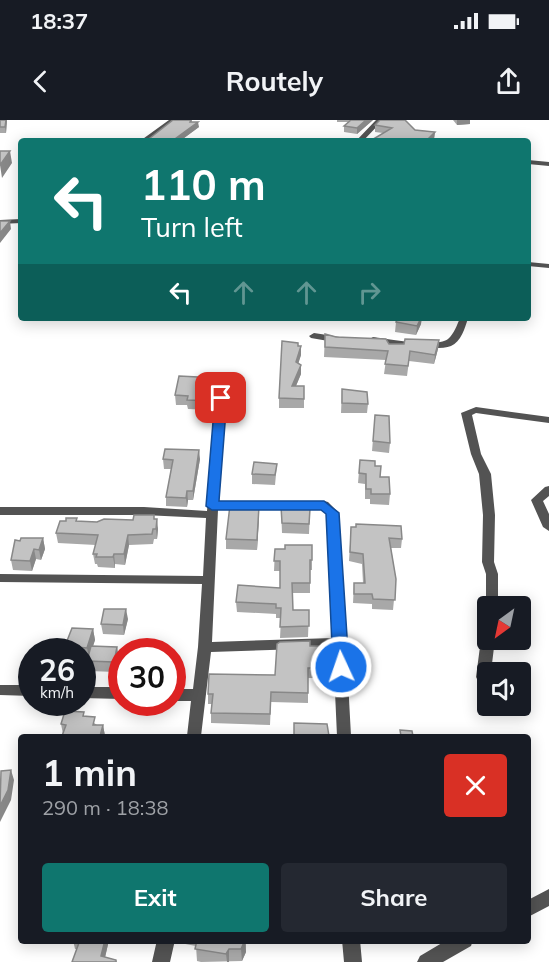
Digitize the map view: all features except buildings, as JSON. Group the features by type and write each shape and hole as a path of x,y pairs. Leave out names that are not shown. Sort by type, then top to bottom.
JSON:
{"street":[{"path":"147,138 173,120"},
{"path":"362,138 380,120"},
{"path":"531,162 549,164"},
{"path":"0,222 18,221"},
{"path":"531,264 549,266"},
{"path":"315,336 424,345 448,344 456,337 463,321"},
{"path":"194,734 205,647 221,398"},
{"path":"492,596 492,574 488,562 489,515 485,474 476,454 466,413 476,410 549,420"},
{"path":"549,490 537,500 549,526"},
{"path":"0,511 212,510 324,505 333,513 344,734"},
{"path":"0,578 210,580"},
{"path":"205,647 340,644"},
{"path":"0,690 18,691"},
{"path":"186,696 198,696"},
{"path":"531,907 549,897"},
{"path":"160,962 165,944"},
{"path":"351,944 353,962"},
{"path":"426,962 458,944"}],"route":[{"path":"221,398 212,506 324,505 333,513 341,667"}]}
